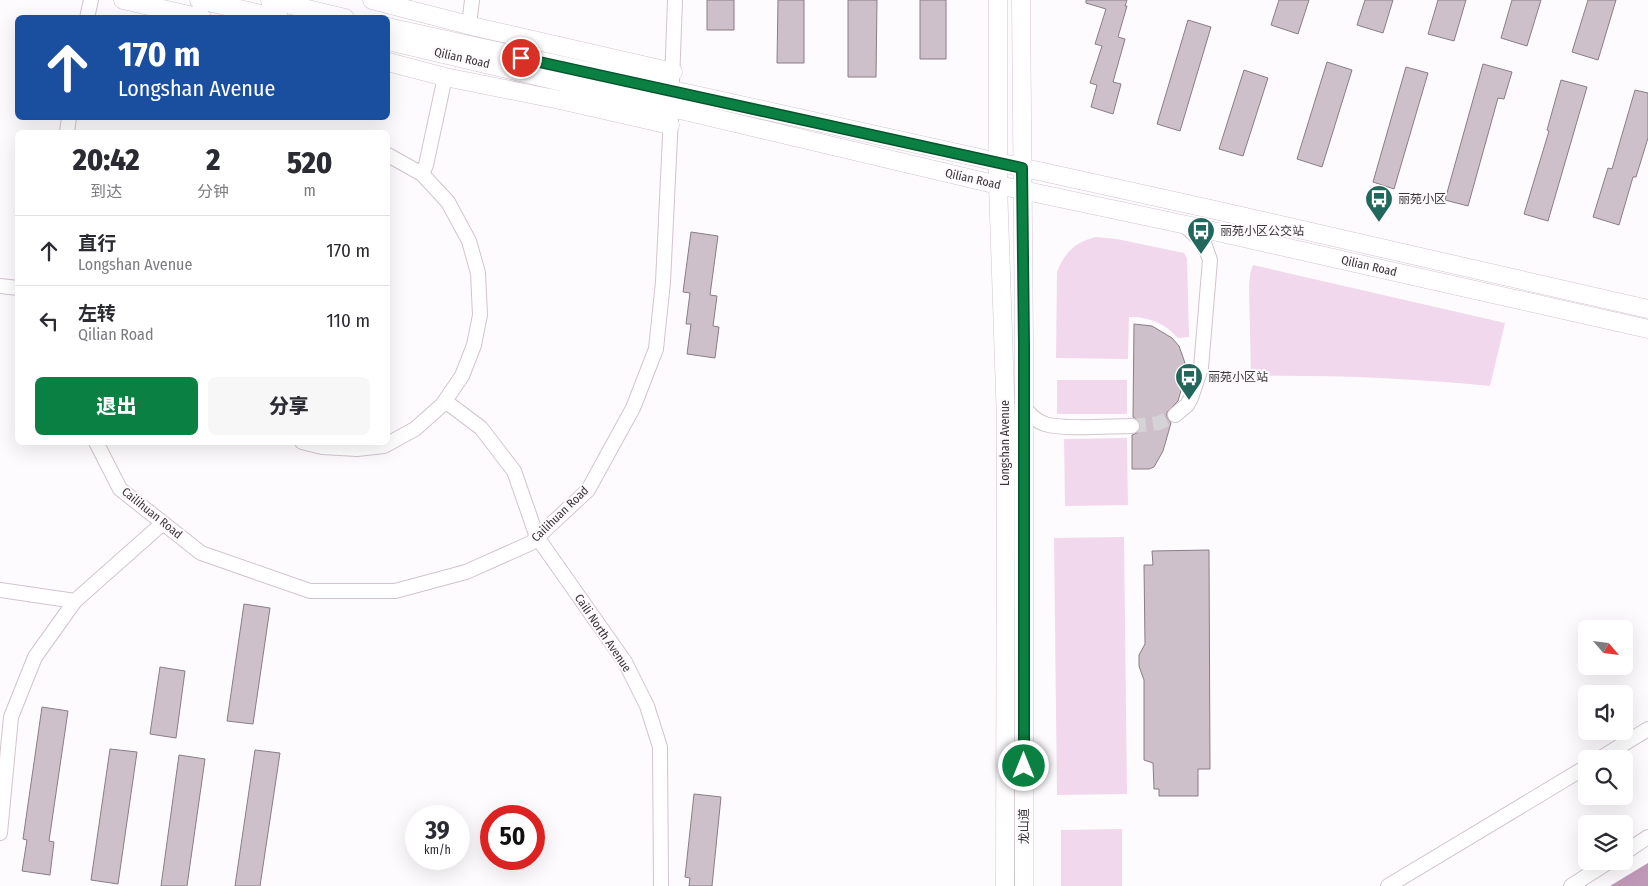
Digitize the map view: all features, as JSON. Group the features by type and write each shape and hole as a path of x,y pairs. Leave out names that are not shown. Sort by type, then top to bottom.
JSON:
{"main road":[{"path":"123,0 189,15"},
{"path":"199,0 266,15"},
{"path":"270,0 332,15"},
{"path":"372,0 469,25 673,72"},
{"name":"Longshan Avenue","path":"998,0 998,184 1006,422 1005,886"},
{"name":"Longshan Avenue","path":"1021,0 1024,407"},
{"name":"Qilian Road","path":"390,27 1215,210 1648,309"},
{"name":"Qilian Road","path":"390,42 670,117 998,184 1648,329"},
{"path":"390,63 445,77 560,100 670,117"},
{"name":"龙山道","path":"1024,407 1024,886"}],"street":[{"path":"88,15 91,0"},
{"path":"469,25 472,0"},
{"name":"Cailihuan Road","path":"98,445 120,489 201,553 310,591 395,591 466,572 531,543 588,490 633,408 656,349 663,282 675,0"},
{"path":"422,174 426,165 445,77"},
{"path":"390,156 422,174 448,202 469,241 478,273 480,315 474,345 462,376 445,401 415,429 390,443"},
{"path":"1175,415 1187,405 1191,398 1201,368 1210,260 1204,243 1182,224"},
{"path":"0,286 15,288"},
{"name":"Caili North Avenue","path":"445,401 481,428 500,450 514,471 538,537 624,662 647,706 660,748 662,886"},
{"path":"1024,407 1033,418 1045,424 1065,426 1132,426"},
{"path":"314,445 357,449 386,445"},
{"path":"0,833 11,717 35,657 75,601 163,523"},
{"path":"0,590 75,601"},
{"path":"1614,750 1648,729"},
{"path":"1388,886 1578,772"},
{"path":"1633,847 1648,837"},
{"path":"1571,886 1596,870"}],"shaded area":[{"path":"1096,237 1117,239 1184,253 1187,258 1189,337 1178,338 1156,322 1143,318 1129,317 1128,359 1056,358 1057,272 1067,253 1082,242"},
{"path":"1253,265 1505,323 1490,386 1370,378 1251,376 1249,286"},
{"path":"1057,380 1127,380 1127,414 1057,414"},
{"path":"1127,438 1128,505 1065,506 1064,439"},
{"path":"1124,537 1127,794 1057,795 1054,538"},
{"path":"1122,829 1122,886 1061,886 1061,830"},
{"path":"1648,863 1648,886 1610,886"}],"building":[{"path":"707,0 734,0 734,30 707,30"},
{"path":"778,0 804,0 804,63 777,63"},
{"path":"848,0 877,0 876,77 848,77"},
{"path":"920,0 946,0 946,59 920,59"},
{"path":"1086,0 1127,0 1118,37 1125,39 1113,82 1121,84 1113,114 1091,107 1097,85 1090,83 1102,46 1095,44 1106,9 1086,3"},
{"path":"1279,0 1309,0 1298,34 1271,25"},
{"path":"1365,0 1393,0 1383,33 1357,25"},
{"path":"1438,0 1466,0 1454,41 1428,34"},
{"path":"1512,0 1541,0 1527,46 1501,38"},
{"path":"1588,0 1616,0 1598,60 1572,52"},
{"path":"1188,20 1211,27 1180,131 1157,124"},
{"path":"1327,62 1352,70 1322,167 1297,159"},
{"path":"1483,64 1512,72 1504,99 1498,98 1468,206 1445,200"},
{"path":"1406,67 1428,73 1394,189 1373,182"},
{"path":"1244,70 1268,78 1243,156 1219,149"},
{"path":"1561,80 1587,87 1548,221 1524,214 1549,131 1547,130"},
{"path":"1635,90 1648,93 1648,138 1636,177 1633,177 1619,225 1593,217 1608,168 1612,169"},
{"path":"691,232 718,236 710,295 717,296 713,326 719,327 715,358 687,354 691,324 686,324 690,293 683,292"},
{"path":"1134,324 1152,326 1172,338 1179,346 1185,363 1183,384 1178,401 1167,412 1167,417 1171,423 1163,451 1154,467 1149,469 1132,469 1132,435 1137,433 1141,426 1139,421 1133,417"},
{"path":"1209,550 1210,769 1198,769 1198,796 1159,796 1159,789 1154,789 1153,763 1144,760 1144,680 1139,666 1139,655 1145,644 1144,565 1153,565 1152,551"},
{"path":"244,604 270,608 253,724 227,721"},
{"path":"160,667 185,671 176,738 150,734"},
{"path":"42,707 68,711 49,841 54,842 50,875 22,871 27,840 23,839"},
{"path":"110,749 137,752 118,884 91,880"},
{"path":"255,750 280,753 260,886 235,886"},
{"path":"179,755 205,759 187,886 161,886"},
{"path":"694,794 721,797 712,886 689,886 690,878 685,877"}],"tunnel":[{"path":"1132,426 1159,423 1175,415"}],"place":[{"name":"丽苑小区","path":"1379,223"},
{"name":"丽苑小区公交站","path":"1201,255"},
{"name":"丽苑小区站","path":"1189,401"}],"route":[{"path":"521,58 1022,168 1024,766"}]}
